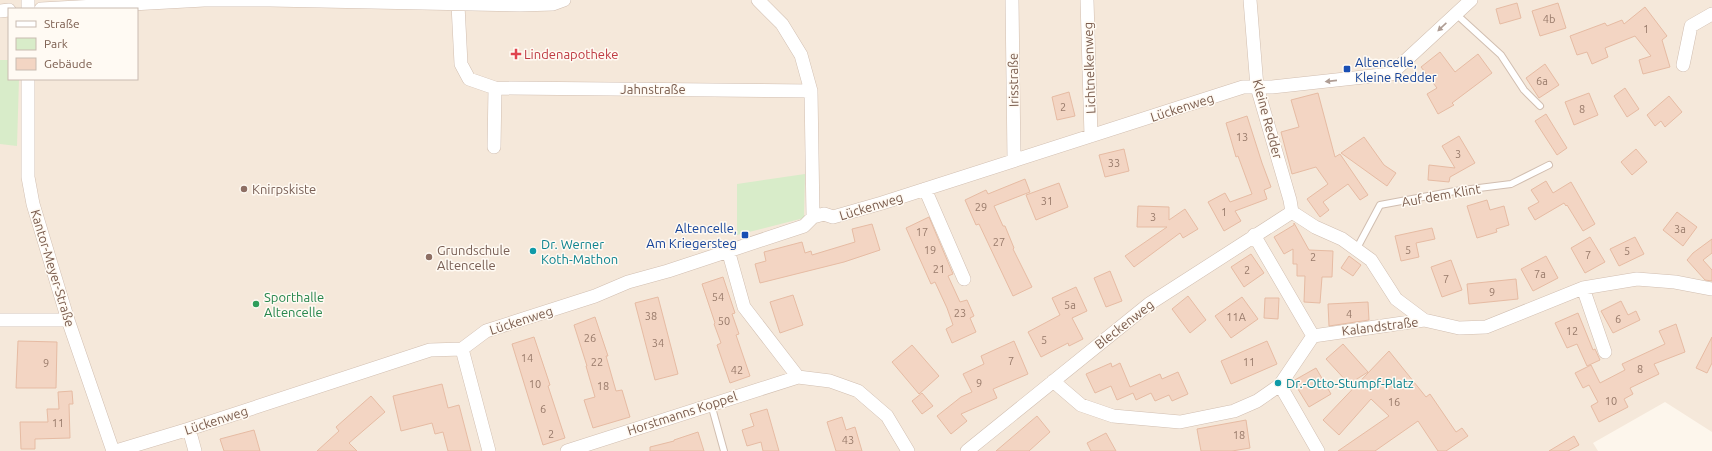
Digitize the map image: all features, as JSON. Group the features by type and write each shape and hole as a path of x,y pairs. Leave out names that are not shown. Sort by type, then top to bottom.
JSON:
{"street":[{"path":"59,8 204,0 344,1 458,5 520,3 553,4 564,0"},
{"path":"758,0 782,24 801,55 811,91 813,217"},
{"name":"Irisstraße","path":"1012,0 1014,160"},
{"name":"Lichtnelkenweg","path":"1087,0 1091,136"},
{"name":"Kleine Redder","path":"1250,0 1257,87 1290,200 1292,212"},
{"name":"Lückenweg","path":"116,451 189,429 430,350 462,349 486,331 595,296 628,282 804,226 813,217 824,214 834,217 1242,87 1272,88 1391,74 1471,0"},
{"name":"Jahnstraße","path":"458,5 461,64 468,79 495,88 811,91"},
{"path":"1683,65 1691,26 1712,14"},
{"name":"Kantor-Meyer-Straße","path":"28,80 28,177 33,204 68,320 113,451"},
{"path":"494,147 495,88"},
{"path":"925,189 964,279"},
{"path":"1292,212 1315,227 1342,239 1371,260 1396,299 1424,320"},
{"name":"Bleckenweg","path":"967,451 1149,304 1254,235 1292,212"},
{"path":"1053,381 1081,405 1112,416 1180,422 1234,411 1257,401 1280,385 1313,336 1254,235"},
{"path":"728,250 744,307 798,377"},
{"name":"Kalandstraße","path":"1313,336 1424,320 1459,328 1486,327 1583,288 1637,279 1675,282 1712,289"},
{"path":"1583,288 1605,352"},
{"path":"0,320 68,320"},
{"path":"462,349 489,451"},
{"name":"Horstmanns Koppel","path":"567,451 798,377 830,381 858,391 887,416 908,451"},
{"path":"1280,385 1318,451"},
{"path":"189,429 195,451"}],"lane":[{"path":"1456,14 1501,55 1524,90 1540,106"},
{"name":"Auf dem Klint","path":"1356,250 1380,205 1455,191 1511,184 1549,165"},
{"path":"711,404 724,451"}],"shaded area":[{"path":"0,0 1712,0 1712,432 1665,402 1593,443 1598,451 0,451"}],"green space":[{"path":"0,60 8,60 8,80 19,80 17,146 0,144"},
{"path":"805,174 804,218 737,235 737,184"}],"building":[{"path":"1517,3 1521,18 1500,24 1496,9"},
{"path":"1558,3 1566,28 1540,36 1532,11"},
{"path":"1645,7 1667,36 1662,40 1670,67 1643,74 1639,60 1651,56 1635,36 1605,48 1608,57 1592,64 1587,52 1577,55 1570,36 1605,23 1607,26 1622,20 1624,24"},
{"path":"1440,52 1455,72 1478,54 1492,73 1452,103 1454,105 1438,114 1427,94 1437,88 1421,67"},
{"path":"1545,64 1559,85 1539,98 1526,78"},
{"path":"1625,88 1639,109 1627,117 1614,96"},
{"path":"1069,92 1075,116 1057,120 1052,97"},
{"path":"1318,93 1335,157 1340,154 1368,195 1360,200 1348,184 1323,202 1329,210 1320,217 1307,199 1328,184 1316,167 1292,174 1281,132 1299,127 1291,100"},
{"path":"1589,93 1598,115 1574,125 1565,102"},
{"path":"1669,96 1682,112 1665,127 1661,121 1655,126 1647,115"},
{"path":"1546,114 1567,148 1557,155 1535,121"},
{"path":"1247,116 1271,187 1264,190 1267,199 1235,211 1241,221 1224,231 1208,202 1225,193 1230,202 1252,194 1238,156 1236,157 1226,123"},
{"path":"1459,136 1475,163 1450,177 1449,182 1428,180 1429,165 1455,168 1442,146"},
{"path":"1364,137 1384,165 1396,173 1387,186 1341,153"},
{"path":"1124,149 1129,171 1105,177 1099,155"},
{"path":"1636,149 1647,162 1632,175 1621,162"},
{"path":"1025,179 1030,192 994,206 1003,226 1005,226 1014,248 1013,249 1032,287 1013,296 979,224 976,225 965,200 986,190 988,194"},
{"path":"1546,181 1553,193 1571,182 1595,224 1583,231 1567,205 1566,206 1564,203 1535,220 1528,208 1539,202 1531,190"},
{"path":"1059,183 1068,207 1036,220 1026,195"},
{"path":"1487,200 1490,210 1504,206 1509,225 1496,229 1497,232 1477,238 1467,206"},
{"path":"1138,206 1169,207 1169,220 1185,209 1198,229 1183,238 1180,233 1134,267 1125,256 1167,227 1137,227"},
{"path":"1677,212 1697,227 1683,246 1663,230"},
{"path":"929,217 953,274 948,276 960,302 967,300 974,316 970,318 976,332 952,343 946,329 953,325 947,308 935,282 931,284 906,228"},
{"path":"1294,223 1309,250 1333,251 1332,277 1322,277 1320,303 1304,302 1305,276 1297,276 1297,264 1293,264 1293,249 1284,254 1274,237 1294,225"},
{"path":"872,224 880,250 844,262 760,283 755,264 766,261 764,252 802,242 805,253 811,251 812,255 855,242 852,229"},
{"path":"1432,228 1435,239 1416,243 1419,257 1401,261 1395,236"},
{"path":"1590,237 1605,262 1585,273 1571,248"},
{"path":"1635,237 1644,254 1619,266 1610,249"},
{"path":"1712,239 1712,253 1703,260 1712,270 1712,281 1705,280 1687,260 1693,253"},
{"path":"1251,254 1264,273 1244,287 1231,267"},
{"path":"1349,256 1361,265 1353,276 1341,268"},
{"path":"1546,256 1558,278 1533,291 1521,269"},
{"path":"1451,260 1462,290 1442,297 1431,267"},
{"path":"1110,271 1122,301 1106,307 1094,278"},
{"path":"723,277 735,313 732,314 739,334 736,335 750,376 730,383 717,345 721,343 702,284"},
{"path":"1516,279 1518,299 1469,304 1467,284"},
{"path":"1076,287 1087,311 1072,318 1083,339 1069,346 1068,343 1041,357 1028,332 1060,315 1052,298"},
{"path":"793,295 803,325 780,333 770,302"},
{"path":"1188,296 1206,320 1190,333 1172,309"},
{"path":"658,297 678,374 655,380 635,303"},
{"path":"1242,297 1258,319 1231,338 1215,316"},
{"path":"1265,298 1279,298 1278,319 1264,318"},
{"path":"1621,301 1628,315 1636,311 1640,320 1613,333 1601,311"},
{"path":"1368,302 1369,320 1329,326 1328,304"},
{"path":"1578,313 1593,350 1595,349 1600,360 1587,366 1577,344 1567,348 1555,323"},
{"path":"595,317 608,356 606,356 616,391 622,390 630,417 593,428 584,400 595,397 574,325"},
{"path":"1676,324 1685,352 1654,364 1659,374 1630,388 1633,394 1624,399 1628,407 1599,422 1591,406 1598,402 1589,385 1583,388 1575,373 1591,365 1600,383 1625,370 1622,364 1665,344 1659,331"},
{"path":"534,337 550,385 548,386 565,438 543,445 512,344"},
{"path":"1712,337 1712,363 1707,373 1696,368"},
{"path":"18,341 57,342 56,388 16,388"},
{"path":"1014,341 1028,374 993,389 997,398 961,414 967,421 951,434 937,416 961,397 972,392 963,374 984,364 981,356"},
{"path":"1267,341 1277,364 1231,384 1221,361"},
{"path":"1343,344 1368,372 1349,384 1326,359"},
{"path":"912,345 939,376 919,394 892,362"},
{"path":"1389,351 1426,397 1430,394 1456,432 1462,428 1468,436 1446,451 1438,451 1418,421 1375,451 1338,451 1389,416 1371,399 1339,435 1323,420"},
{"path":"1111,363 1112,367 1120,363 1130,387 1160,374 1162,379 1178,372 1188,394 1172,401 1169,395 1155,401 1151,393 1136,400 1133,393 1117,400 1111,386 1095,393 1086,374"},
{"path":"1316,368 1331,394 1309,407 1293,381"},
{"path":"442,384 448,408 459,405 471,451 448,451 443,432 435,434 432,423 401,431 393,396"},
{"path":"72,391 73,404 69,404 70,438 35,439 35,449 21,449 20,422 48,422 47,409 59,409 58,392"},
{"path":"922,393 933,406 922,414 912,401"},
{"path":"371,396 385,412 349,443 357,451 317,451 339,431 336,427"},
{"path":"767,409 779,451 763,451 761,442 747,446 742,430 754,426 750,414"},
{"path":"1037,416 1050,432 1029,451 996,451"},
{"path":"842,417 846,430 855,427 862,451 836,451 827,422"},
{"path":"1246,420 1250,448 1232,451 1201,451 1197,429"},
{"path":"254,430 260,451 224,451 220,439"},
{"path":"698,432 704,451 650,451 650,447 674,441"},
{"path":"1106,433 1116,451 1091,451 1087,443"},
{"path":"1574,436 1579,445 1568,451 1549,451"}],"place":[{"name":"Lindenapotheke","path":"516,54"},
{"name":"Altencelle, Kleine Redder","path":"1347,69"},
{"name":"Knirpskiste","path":"244,189"},
{"name":"Altencelle, Am Kriegersteg","path":"745,235"},
{"name":"Dr. Werner Koth-Mathon","path":"533,251"},
{"name":"Grundschule Altencelle","path":"429,257"},
{"name":"Sporthalle Altencelle","path":"256,304"},
{"name":"Dr.-Otto-Stumpf-Platz","path":"1278,383"}]}
